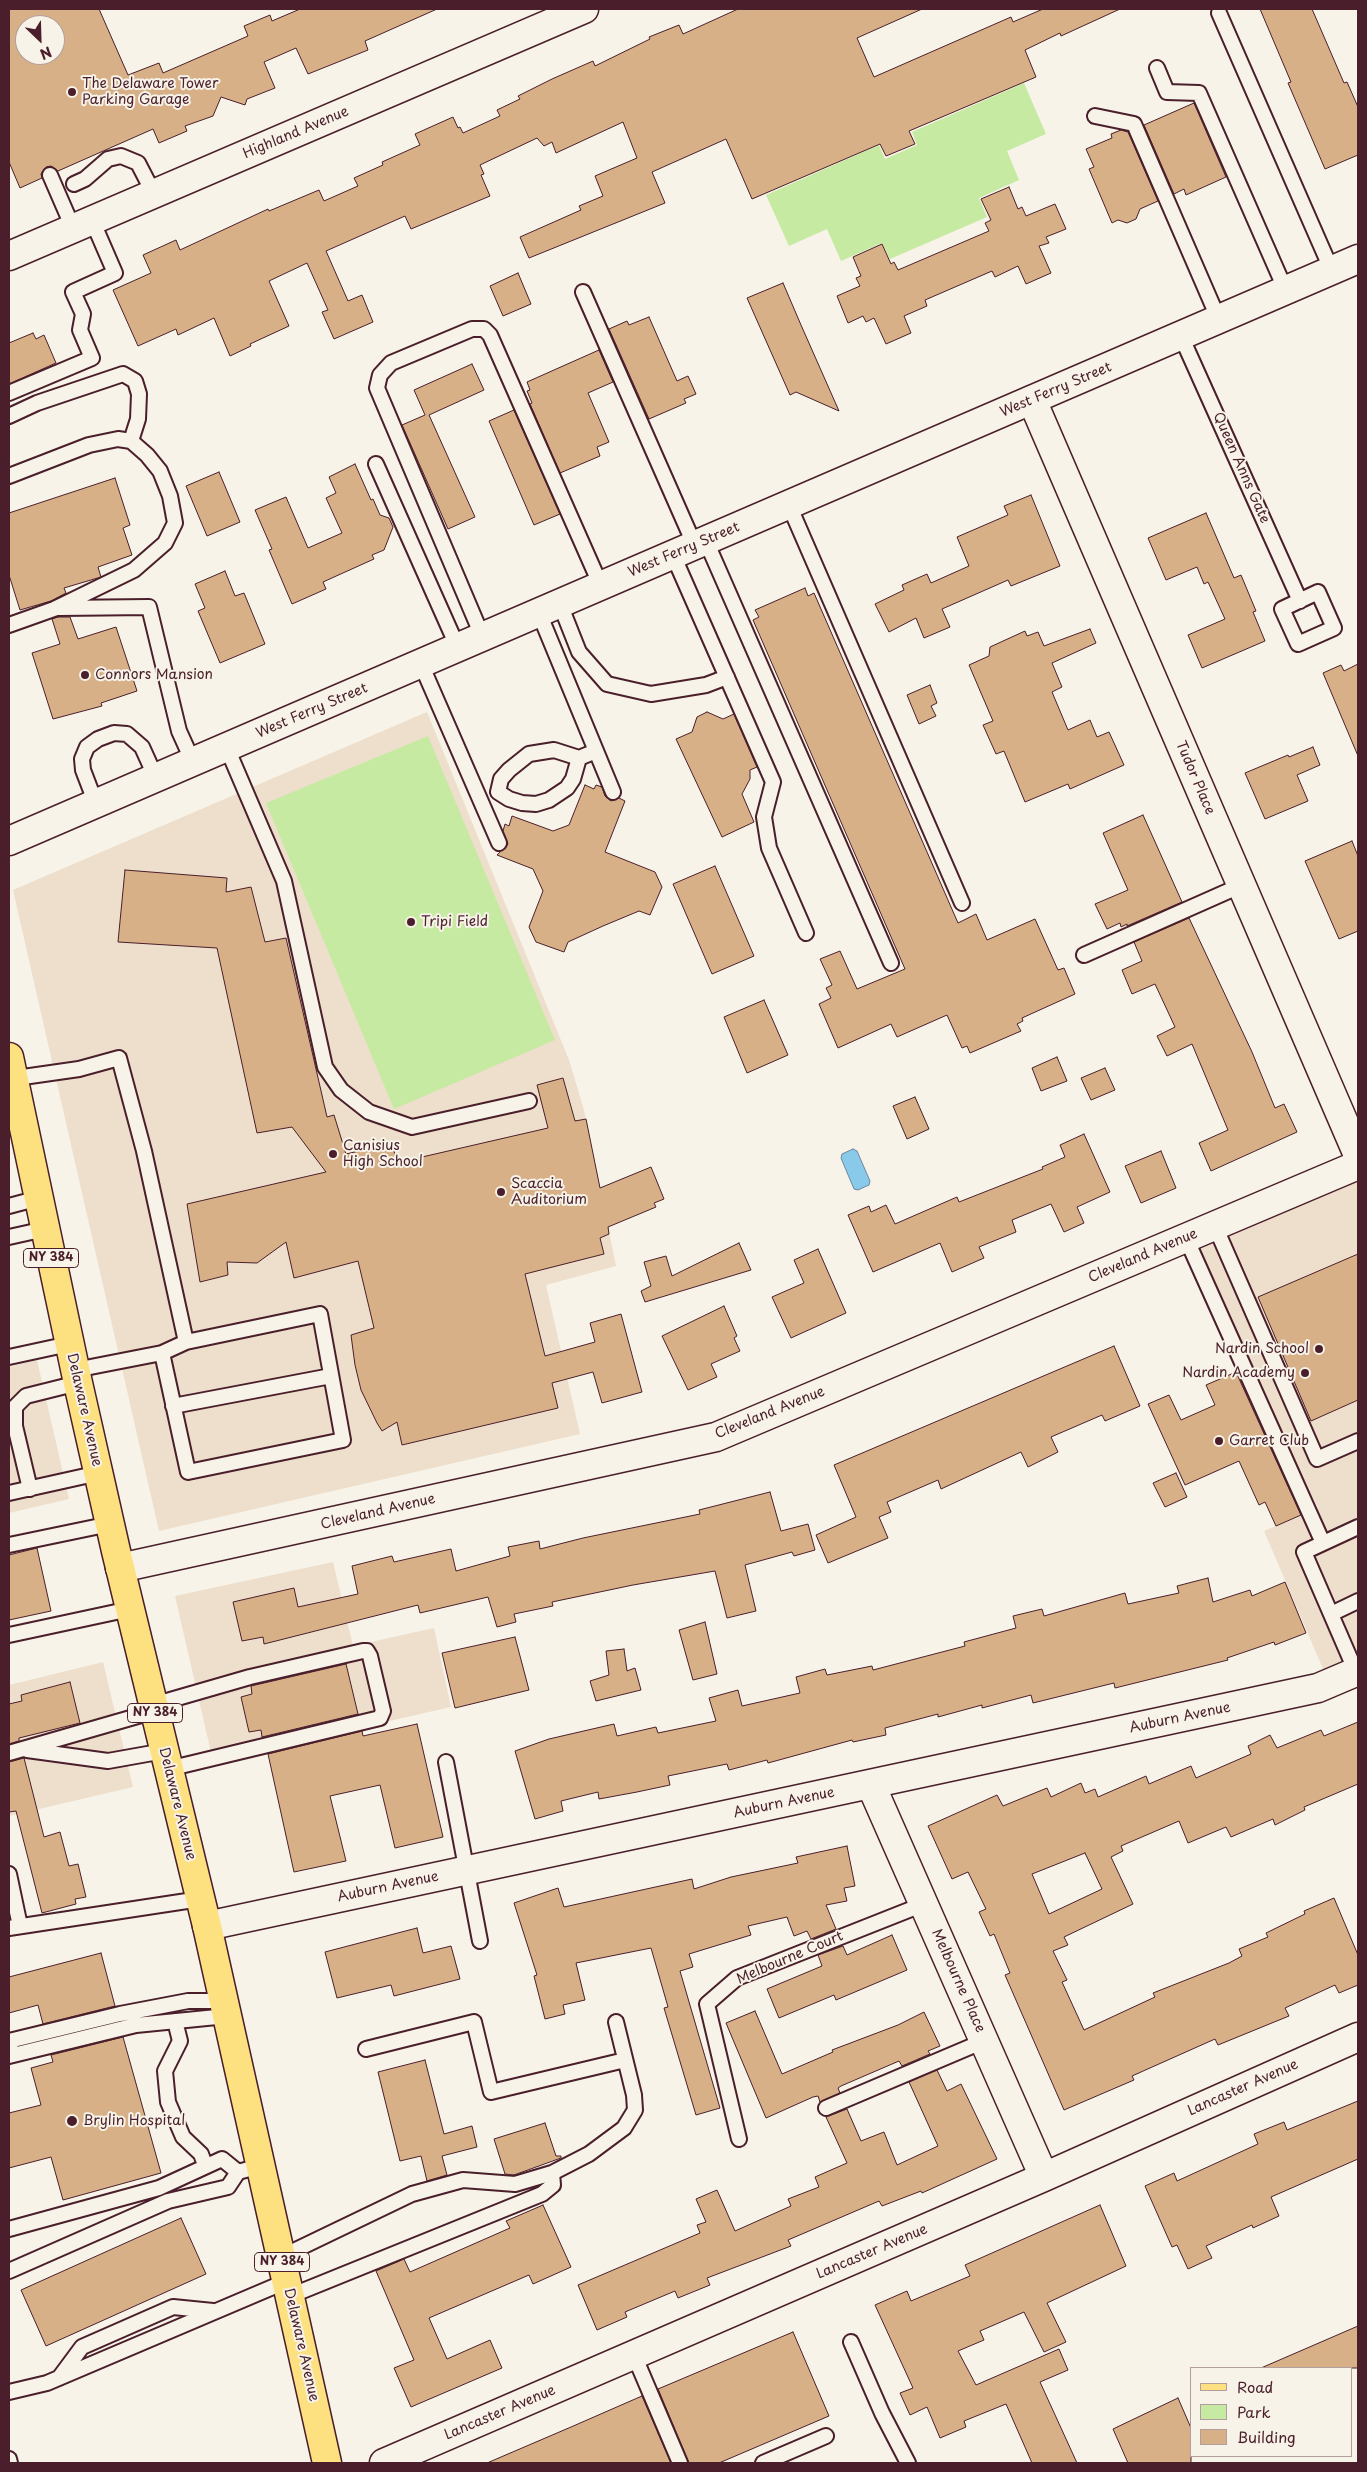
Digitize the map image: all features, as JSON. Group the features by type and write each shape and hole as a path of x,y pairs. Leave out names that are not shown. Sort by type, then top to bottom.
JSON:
{"main road":[{"name":"Delaware Avenue","path":"10,1072 98,1473 225,2008 249,2169 286,2278 328,2463"}],"street":[{"name":"Highland Avenue","path":"9,256 584,9"},
{"name":"West Ferry Street","path":"9,841 1358,259"},
{"name":"Tudor Place","path":"1032,400 1358,1156"},
{"name":"Cleveland Avenue","path":"120,1568 716,1437 1358,1165"},
{"name":"Auburn Avenue","path":"207,1926 1318,1688 1357,1671"},
{"name":"Melbourne Place","path":"871,1785 1044,2177"},
{"name":"Lancaster Avenue","path":"384,2463 1044,2177 1358,2037"}],"lane":[{"path":"1219,13 1332,271"},
{"path":"1157,68 1167,92 1198,93 1286,290"},
{"path":"1095,116 1134,124 1219,320"},
{"path":"74,184 85,179 108,160 121,156 138,163 154,194"},
{"path":"9,393 92,358 80,330 82,314 73,292 115,273 50,175"},
{"path":"583,292 691,547 891,963"},
{"path":"483,638 377,388 380,375 391,364 472,329 484,329 490,335 601,586"},
{"name":"Queen Anns Gate","path":"1181,336 1300,600"},
{"path":"9,416 37,403 123,374 135,381 139,394 138,419 130,441"},
{"path":"9,476 89,445 118,439 130,441 148,455 160,471 170,496 175,523 165,543 134,570 54,609 9,625"},
{"path":"376,464 458,648"},
{"path":"789,505 962,903"},
{"path":"691,547 727,677 773,782 764,818 769,848 806,933"},
{"path":"54,609 149,607 179,731 193,762"},
{"path":"550,608 579,652 607,684 651,694 706,685 727,677"},
{"path":"550,608 596,751 613,792"},
{"path":"421,664 499,842"},
{"path":"96,804 83,770 82,759 87,747 98,738 114,733 127,734 142,747 156,778"},
{"path":"227,748 284,881 325,1067 341,1090 370,1112 412,1127 529,1102"},
{"path":"480,800 498,792 502,779 509,770 528,754 554,750 579,758 596,751"},
{"path":"498,792 522,804 536,804 549,800 570,784 577,769 579,758"},
{"path":"1084,955 1242,885"},
{"path":"10,1072 80,1069 119,1058 144,1151 186,1342"},
{"path":"9,1206 39,1198"},
{"path":"1215,1226 1317,1459 1358,1441"},
{"path":"9,1237 45,1229"},
{"path":"1186,1238 1323,1543"},
{"path":"30,1489 15,1426 15,1407 26,1396 76,1377 162,1353 186,1342 320,1314 343,1440 188,1472 162,1353"},
{"path":"9,1357 70,1344"},
{"path":"174,1406 331,1376"},
{"path":"9,1493 98,1473"},
{"path":"9,1546 110,1524"},
{"path":"1357,1671 1304,1552 1358,1527"},
{"path":"1331,1614 1358,1601"},
{"path":"9,1635 130,1609"},
{"path":"9,1753 250,1677 367,1651 370,1656 383,1711 380,1718 166,1760 108,1761 23,1749"},
{"path":"446,1762 465,1871 480,1941"},
{"path":"9,1874 15,1927 200,1899"},
{"name":"Melbourne Court","path":"739,2139 707,2004 737,1978 924,1904"},
{"path":"188,2001 225,2008 175,2021 136,2025 10,2056 9,2041 120,2014 188,2001"},
{"path":"175,2021 180,2041 165,2071 168,2102 183,2137 201,2154 205,2165"},
{"path":"366,2049 474,2022 490,2092 625,2060"},
{"path":"286,2278 412,2194 463,2180 515,2184 552,2173 589,2154 624,2128 635,2110 634,2095 616,2022"},
{"path":"826,2108 984,2041"},
{"path":"9,2229 159,2188 205,2165 222,2159 249,2169 228,2187 168,2201 9,2271"},
{"path":"9,2392 47,2383 286,2278 542,2194 553,2185 552,2173"},
{"path":"58,2378 82,2347 173,2307 214,2311"},
{"path":"851,2342 882,2413 908,2463"},
{"path":"634,2355 680,2463"},
{"path":"764,2463 826,2436"},
{"path":"9,2459 10,2463"}],"shaded area":[{"name":"Canisius High School","path":"427,712 569,1060 584,1110 616,1266 546,1285 580,1434 159,1531 13,890"},
{"name":"Nardin Academy","path":"1358,1165 1358,1670 1329,1683 1264,1531 1318,1508 1186,1238"},
{"path":"37,1360 69,1499 9,1513 9,1367"},
{"path":"333,1562 353,1646 434,1628 451,1707 213,1761 175,1596"},
{"path":"103,1662 133,1787 9,1816 9,1685"}],"green space":[{"path":"1024,83 1046,134 1007,151 1019,180 979,198 987,217 890,259 882,243 841,261 827,229 789,246 766,195 879,145 885,159 917,145 912,132"},
{"name":"Tripi Field","path":"428,736 555,1040 394,1109 266,803"}],"water":[{"path":"853,1149 857,1151 870,1181 869,1185 858,1190 854,1189 841,1158 842,1154"}],"building":[{"path":"9,9 99,9 128,75 159,63 163,73 248,36 244,26 270,15 272,21 300,9 437,9 365,41 368,50 308,74 296,48 264,62 275,88 247,99 245,105 221,97 213,116 185,126 187,131 159,143 153,129 58,171 51,166 46,167 41,174 42,178 20,188 9,162"},
{"path":"738,9 922,9 857,38 874,77 1011,17 1013,22 1043,9 1120,9 1061,36 1060,33 1025,50 1036,77 909,131 915,144 886,156 880,144 752,199 726,139 652,172 665,203 529,258 520,237 581,210 579,206 603,196 595,176 637,158 623,122 556,153 552,142 544,146 537,138 480,165 484,174 481,175 490,196 411,229 405,216 326,251 348,301 362,295 373,322 334,339 322,312 328,310 307,263 269,281 289,326 250,344 251,346 230,356 214,318 178,335 176,329 138,346 113,290 151,273 143,255 176,240 180,250 268,209 269,211 319,190 324,201 358,186 354,178 383,165 382,162 420,145 415,134 453,117 458,128 460,127 463,133 500,116 497,110 520,99 518,96 552,79 593,61 595,66 650,39 649,37 679,25 683,34"},
{"path":"1260,9 1312,9 1344,83 1347,82 1358,107 1358,155 1325,169 1288,83 1291,82"},
{"path":"1194,103 1226,177 1186,195 1184,189 1174,194 1144,125"},
{"path":"1121,130 1128,132 1158,201 1140,209 1136,219 1127,223 1118,220 1112,223 1089,169 1094,167 1086,149 1112,138 1111,134"},
{"path":"1009,187 1018,209 1022,207 1026,216 1055,204 1066,229 1046,237 1049,243 1039,246 1051,273 1026,284 1018,266 995,277 992,271 925,300 927,306 904,316 911,333 886,344 874,318 866,322 863,316 848,323 837,296 860,286 856,278 861,276 853,257 882,244 891,264 894,262 898,270 989,231 985,223 991,220 981,199"},
{"path":"518,273 531,304 503,316 490,286"},
{"path":"783,283 839,411 796,392 790,395 747,298"},
{"path":"649,317 677,381 688,376 696,394 684,399 686,403 649,419 609,329 627,321 629,325"},
{"path":"33,333 36,339 44,335 56,363 9,384 9,343"},
{"path":"599,350 613,382 588,393 609,442 597,447 600,456 560,473 530,404 532,403 527,391 530,390 527,382"},
{"path":"472,364 484,390 429,415 475,517 448,529 402,425 425,415 414,390"},
{"path":"514,410 560,514 534,525 489,421"},
{"path":"355,464 380,515 389,518 393,527 384,550 372,555 374,559 323,582 326,589 292,604 269,550 272,549 255,510 286,497 308,548 342,533 326,498 336,493 329,477"},
{"path":"219,472 240,522 207,536 186,486"},
{"path":"115,478 130,525 123,528 132,555 98,567 101,577 64,588 66,593 51,601 20,610 9,575 9,513"},
{"path":"1031,495 1060,566 1011,586 1008,580 942,609 950,627 924,638 916,618 889,632 875,604 904,590 902,585 927,574 931,583 969,566 957,537 1008,515 1004,506"},
{"path":"1206,513 1234,578 1241,575 1256,611 1253,612 1265,641 1202,668 1188,635 1225,619 1208,582 1204,584 1197,567 1166,580 1148,538"},
{"path":"225,571 235,596 244,593 265,644 220,663 198,611 205,608 195,584"},
{"path":"805,588 808,596 814,593 958,923 976,914 987,940 1035,919 1058,970 1064,968 1075,994 1022,1018 1023,1021 1017,1024 1021,1031 970,1053 967,1046 962,1048 947,1015 897,1037 891,1024 838,1048 819,1004 831,998 826,988 832,985 820,959 840,951 857,989 905,969 753,620 759,617 755,610"},
{"name":"Connors Mansion","path":"70,617 78,639 116,627 137,691 101,703 102,706 53,719 32,653 60,644 52,619"},
{"path":"1090,629 1096,643 1052,663 1062,687 1052,692 1068,730 1090,720 1097,737 1109,732 1124,765 1070,789 1068,784 1025,802 1004,751 996,754 983,725 993,721 969,665 989,656 990,647 1025,631 1027,636 1038,632 1044,646"},
{"path":"1358,664 1358,756 1323,673 1341,665 1344,671"},
{"path":"930,685 937,703 931,706 936,716 919,724 907,695"},
{"path":"707,712 723,719 734,714 757,767 750,770 750,779 742,794 754,822 722,837 676,739 692,732 697,717"},
{"path":"1313,747 1320,765 1297,775 1308,801 1265,819 1245,773"},
{"path":"585,785 594,789 596,785 602,787 605,796 611,801 619,798 625,801 605,852 655,872 662,887 650,915 639,911 603,926 568,942 564,952 536,942 529,927 543,891 533,869 497,855 508,844 503,831 505,824 509,826 512,816 553,831 569,825"},
{"path":"1143,815 1182,902 1127,926 1127,924 1121,927 1120,923 1107,929 1095,904 1128,890 1103,833"},
{"path":"1352,841 1358,856 1358,931 1339,939 1305,861"},
{"path":"715,866 754,956 712,974 673,884"},
{"path":"125,870 227,878 226,892 251,887 265,942 286,938 327,1117 334,1115 346,1154 393,1143 396,1163 548,1128 537,1085 563,1078 575,1121 586,1119 600,1188 651,1167 664,1199 654,1203 656,1207 608,1227 609,1234 600,1238 604,1254 525,1274 545,1356 595,1342 590,1323 621,1314 642,1392 602,1403 593,1372 552,1383 558,1408 402,1445 397,1422 382,1431 377,1423 361,1390 355,1365 351,1335 374,1328 358,1261 294,1278 286,1242 257,1263 227,1262 228,1275 200,1282 187,1204 326,1172 292,1127 257,1133 217,948 118,942"},
{"path":"1189,918 1252,1052 1275,1108 1284,1104 1297,1132 1211,1171 1199,1143 1228,1130 1192,1044 1167,1056 1157,1036 1175,1027 1155,984 1132,994 1122,970 1142,961 1134,942"},
{"path":"764,1000 788,1055 747,1073 724,1017"},
{"path":"1057,1057 1067,1081 1041,1091 1032,1068"},
{"path":"1105,1068 1115,1090 1091,1100 1081,1078"},
{"path":"915,1097 929,1129 907,1139 893,1106"},
{"path":"1084,1134 1110,1192 1077,1207 1084,1223 1064,1232 1051,1204 1012,1220 1016,1232 979,1247 984,1258 952,1272 940,1243 873,1272 848,1215 869,1206 871,1212 886,1205 895,1224 957,1197 959,1202 1043,1169 1042,1167 1065,1157 1060,1145"},
{"path":"1161,1151 1176,1188 1141,1203 1125,1166"},
{"path":"739,1243 751,1270 645,1302 641,1291 651,1286 644,1262 666,1256 672,1276"},
{"path":"818,1249 846,1313 791,1338 772,1297 804,1283 794,1260"},
{"name":"Nardin School","path":"1358,1254 1358,1400 1311,1421 1258,1297"},
{"path":"724,1306 737,1336 734,1338 740,1351 711,1364 717,1377 688,1390 662,1336"},
{"path":"1114,1346 1140,1406 1105,1421 1102,1415 1051,1437 1058,1452 1028,1467 1021,1452 941,1489 938,1480 887,1502 891,1512 879,1517 888,1538 828,1563 816,1535 856,1517 834,1465"},
{"name":"Garret Club","path":"1236,1372 1301,1515 1276,1526 1265,1502 1259,1505 1239,1461 1185,1485 1148,1404 1169,1395 1181,1420 1215,1405 1206,1385"},
{"path":"1176,1473 1187,1497 1165,1507 1153,1483"},
{"path":"770,1492 781,1531 808,1524 815,1550 794,1556 792,1552 745,1565 756,1611 727,1618 715,1571 633,1585 552,1602 553,1606 514,1614 516,1622 497,1627 488,1597 420,1613 418,1605 264,1644 263,1637 242,1641 233,1602 294,1588 298,1607 358,1594 352,1566 392,1556 394,1562 451,1549 456,1571 510,1556 508,1547 539,1541 540,1549 583,1538 700,1514 699,1510"},
{"path":"37,1548 51,1611 9,1620 9,1555"},
{"path":"1208,1578 1213,1602 1250,1590 1252,1596 1285,1582 1306,1633 1275,1645 1274,1642 1227,1658 1228,1660 1115,1688 1114,1683 1033,1703 1031,1695 982,1708 982,1705 938,1717 938,1714 885,1728 886,1735 853,1742 852,1740 768,1763 767,1760 729,1770 727,1764 668,1776 670,1785 599,1799 598,1792 561,1801 563,1811 535,1819 515,1751 549,1739 614,1724 617,1736 656,1727 658,1733 716,1721 709,1698 738,1690 742,1706 800,1693 796,1677 825,1669 827,1675 872,1666 873,1670 965,1646 964,1642 1016,1628 1013,1616 1042,1609 1044,1616 1125,1593 1128,1604 1179,1593 1177,1586"},
{"path":"705,1622 717,1674 693,1680 679,1630"},
{"path":"515,1637 529,1690 455,1708 442,1653"},
{"path":"624,1649 627,1671 635,1668 641,1690 596,1701 590,1681 609,1675 606,1651"},
{"path":"346,1664 358,1714 262,1737 261,1730 249,1732 241,1697 252,1694 251,1686"},
{"path":"70,1682 80,1723 19,1738 19,1741 9,1744 9,1704 22,1701 21,1695"},
{"path":"1358,1722 1358,1784 1304,1807 1305,1810 1275,1825 1273,1819 1231,1837 1226,1827 1188,1843 1179,1821 1121,1846 1123,1851 1111,1857 1133,1904 1064,1937 1068,1945 1053,1951 1067,1980 1062,1982 1084,2030 1155,1997 1153,1993 1229,1963 1242,1956 1239,1949 1268,1937 1266,1933 1305,1914 1304,1911 1334,1898 1358,1955 1358,1985 1339,1993 1335,1985 1285,2008 1289,2016 1218,2045 1215,2039 1132,2076 1134,2080 1064,2110 1005,1975 1010,1973 994,1934 990,1936 979,1912 986,1909 968,1872 952,1879 928,1826 997,1795 1003,1806 1047,1788 1051,1797 1081,1783 1085,1793 1095,1789 1098,1797 1146,1776 1149,1784 1191,1766 1196,1778 1251,1754 1248,1746 1270,1735 1277,1748 1321,1730 1324,1736","holes":["1085,1853 1102,1889 1049,1914 1032,1874"]},
{"path":"417,1724 443,1837 395,1848 380,1785 330,1796 346,1861 294,1872 268,1754 362,1731 363,1736"},
{"path":"24,1758 44,1837 60,1832 69,1866 78,1864 86,1897 75,1899 76,1904 42,1913 16,1811 9,1812 9,1762"},
{"path":"847,1846 855,1886 844,1888 847,1901 826,1905 836,1929 811,1939 807,1931 794,1936 787,1917 748,1926 751,1935 689,1954 693,1967 680,1971 720,2108 696,2115 664,2008 668,2007 651,1948 576,1963 585,2000 563,2005 565,2014 545,2019 534,1976 537,1975 514,1903 558,1888 564,1907 692,1879 694,1889 731,1877 798,1863 796,1857"},
{"path":"417,1928 423,1953 451,1946 460,1979 394,1996 391,1985 337,1998 325,1952"},
{"path":"892,1935 907,1970 836,2000 834,1995 779,2018 767,1989 822,1966 818,1955 843,1946 847,1955"},
{"path":"101,1953 115,2006 43,2024 38,2005 9,2013 9,1977"},
{"path":"755,2011 782,2074 833,2052 832,2050 898,2025 924,2012 940,2046 928,2051 930,2054 902,2066 899,2061 841,2086 838,2088 840,2093 820,2102 818,2096 813,2097 766,2118 726,2023"},
{"path":"123,2037 161,2173 63,2200 51,2157 9,2168 9,2113 41,2105 31,2068 53,2062 51,2055"},
{"path":"425,2060 444,2134 472,2126 477,2147 442,2156 447,2175 427,2181 421,2156 400,2161 378,2072"},
{"path":"937,2070 947,2091 961,2084 997,2159 922,2193 921,2191 882,2206 879,2201 788,2240 791,2246 707,2278 710,2285 678,2298 675,2291 625,2312 627,2317 597,2330 578,2285 700,2233 697,2225 706,2222 696,2199 717,2190 735,2231 791,2206 788,2199 819,2187 815,2177 847,2163 826,2117 847,2109 861,2141 884,2132 897,2165 938,2146 909,2082"},
{"path":"1358,2101 1358,2159 1271,2197 1279,2216 1253,2228 1252,2225 1206,2246 1212,2258 1188,2269 1177,2245 1172,2247 1145,2186 1174,2173 1177,2181 1258,2144 1254,2134 1284,2122 1287,2130"},
{"path":"545,2123 556,2156 561,2156 561,2158 514,2175 505,2174 494,2139"},
{"path":"543,2205 571,2267 533,2284 529,2275 429,2318 447,2359 490,2340 502,2368 411,2407 394,2368 414,2360 376,2271 404,2259 410,2272 510,2228 506,2221"},
{"path":"1100,2205 1126,2266 1047,2303 1066,2342 1044,2352 1024,2312 980,2331 984,2340 958,2351 976,2385 1059,2349 1068,2370 1040,2382 1077,2463 1032,2463 1006,2404 964,2421 966,2427 940,2438 927,2407 910,2415 900,2393 913,2388 875,2305 907,2291 911,2301 970,2276 965,2265"},
{"path":"181,2218 206,2274 46,2346 21,2290"},
{"path":"1358,2326 1358,2368 1263,2367"},
{"path":"793,2332 829,2416 719,2463 689,2463 658,2389"},
{"path":"642,2396 671,2463 487,2463 571,2427"},
{"path":"1178,2398 1190,2426 1191,2463 1128,2463 1113,2429"}],"place":[{"name":"The Delaware Tower Parking Garage","path":"72,92"},
{"name":"Connors Mansion","path":"85,675"},
{"name":"Tripi Field","path":"411,922"},
{"name":"Canisius High School","path":"333,1154"},
{"name":"Scaccia Auditorium","path":"501,1192"},
{"name":"Nardin School","path":"1319,1349"},
{"name":"Nardin Academy","path":"1305,1373"},
{"name":"Garret Club","path":"1219,1441"},
{"name":"Brylin Hospital","path":"72,2121"}]}
